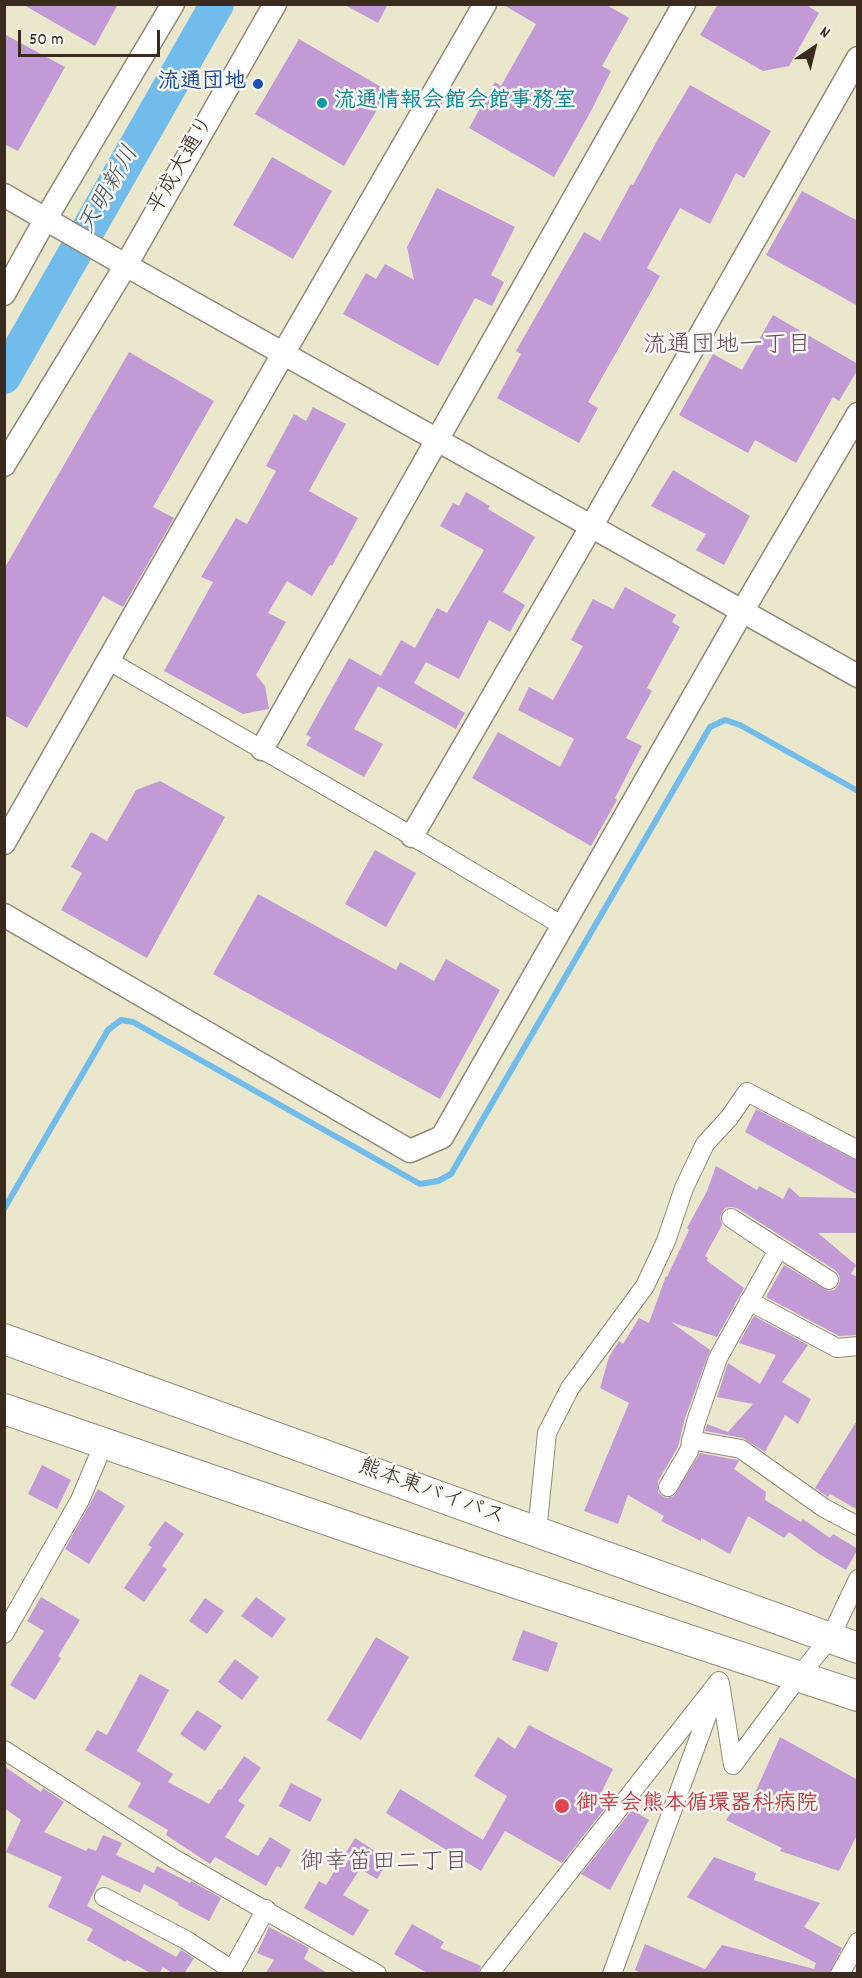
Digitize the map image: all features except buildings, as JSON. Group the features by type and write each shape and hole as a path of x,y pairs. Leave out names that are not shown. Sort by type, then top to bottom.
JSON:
{"highway":[{"name":"熊本東バイパス","path":"4,1339 858,1647"},
{"path":"4,1409 380,1538 858,1696"}],"street":[{"path":"4,294 45,220 173,4"},
{"name":"平成大通り","path":"4,465 119,262 275,4"},
{"path":"4,843 485,4"},
{"path":"262,749 684,4"},
{"path":"412,836 858,58"},
{"path":"4,195 70,235 858,676"},
{"path":"4,915 410,1151 442,1137 742,610 858,414"},
{"path":"109,661 563,926"},
{"path":"537,1532 547,1433 570,1388 645,1286 666,1241 684,1188 705,1144 729,1118 747,1092 858,1150"},
{"path":"668,1487 689,1451 696,1422 718,1358 778,1250 731,1218 828,1280"},
{"path":"749,1301 837,1348 858,1346"},
{"path":"691,1440 741,1449 824,1508 858,1526"},
{"path":"4,1634 80,1500 104,1443"},
{"path":"719,1681 733,1765 830,1638 858,1580"},
{"path":"489,1974 719,1681"},
{"path":"612,1974 719,1681"},
{"path":"4,1750 173,1858 266,1909 376,1974"},
{"path":"104,1897 186,1940 231,1972 266,1909"},
{"path":"840,1974 858,1942"}],"waterway":[{"name":"天明新川","path":"4,377 217,4"},
{"path":"4,1209 108,1030 121,1020 133,1022 420,1184 438,1181 451,1174 710,727 725,720 740,725 858,791"}],"place":[{"name":"流通団地","path":"258,84"},
{"name":"流通情報会館会館事務室","path":"322,103"},
{"name":"御幸会熊本循環器科病院","path":"562,1806"}],"district":[{"name":"流通団地一丁目","path":"727,348"},
{"name":"御幸笛田二丁目","path":"384,1865"}]}
